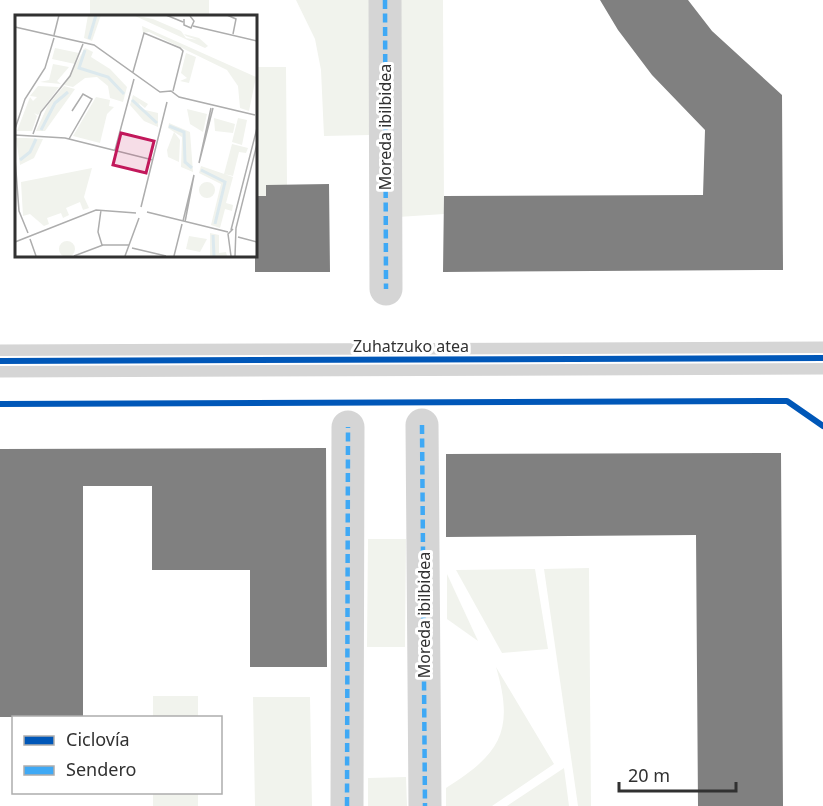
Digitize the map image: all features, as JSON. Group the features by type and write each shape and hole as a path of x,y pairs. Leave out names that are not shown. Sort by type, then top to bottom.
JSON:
{"street":[{"name":"Moreda ibilbidea","path":"385,0 386,289"},
{"name":"Zuhatzuko atea","path":"0,361 823,358"},
{"name":"Moreda ibilbidea","path":"422,425 425,806"},
{"path":"346,806 348,427"}],"shaded area":[{"path":"90,0 209,0 209,15 90,15"},
{"path":"296,0 371,0 370,135 324,136 321,70 315,39"},
{"path":"397,0 443,0 444,214 398,217"},
{"path":"256,67 286,67 287,185 266,185 266,196 256,196"},
{"path":"368,539 406,539 405,647 367,647"},
{"path":"589,568 591,806 578,806 544,569"},
{"path":"535,569 548,649 502,653 456,570"},
{"path":"447,574 478,641 447,619"},
{"path":"496,667 554,764 492,806 446,806 446,788 479,764 491,752 498,739 503,724 504,708"},
{"path":"153,696 198,696 198,716 153,716"},
{"path":"253,697 310,697 312,806 255,806"},
{"path":"564,768 569,806 507,806"},
{"path":"406,777 407,806 368,806 368,778"},
{"path":"153,794 198,794 198,806 153,806"}],"building":[{"path":"600,0 688,0 712,31 782,95 783,270 443,272 444,196 703,195 705,130 652,75 618,30"},
{"path":"329,184 330,272 255,272 256,196 266,196 266,185"},
{"path":"326,448 327,667 250,667 250,570 152,570 152,486 83,486 83,716 0,717 0,449"},
{"path":"781,453 783,806 698,806 696,535 446,537 446,454"}],"marked path":[{"path":"385,0 386,289"},
{"path":"422,425 425,806"},
{"path":"347,806 348,427"}],"cycle path":[{"path":"0,361 823,358"},
{"path":"0,404 787,401 823,426"}]}
